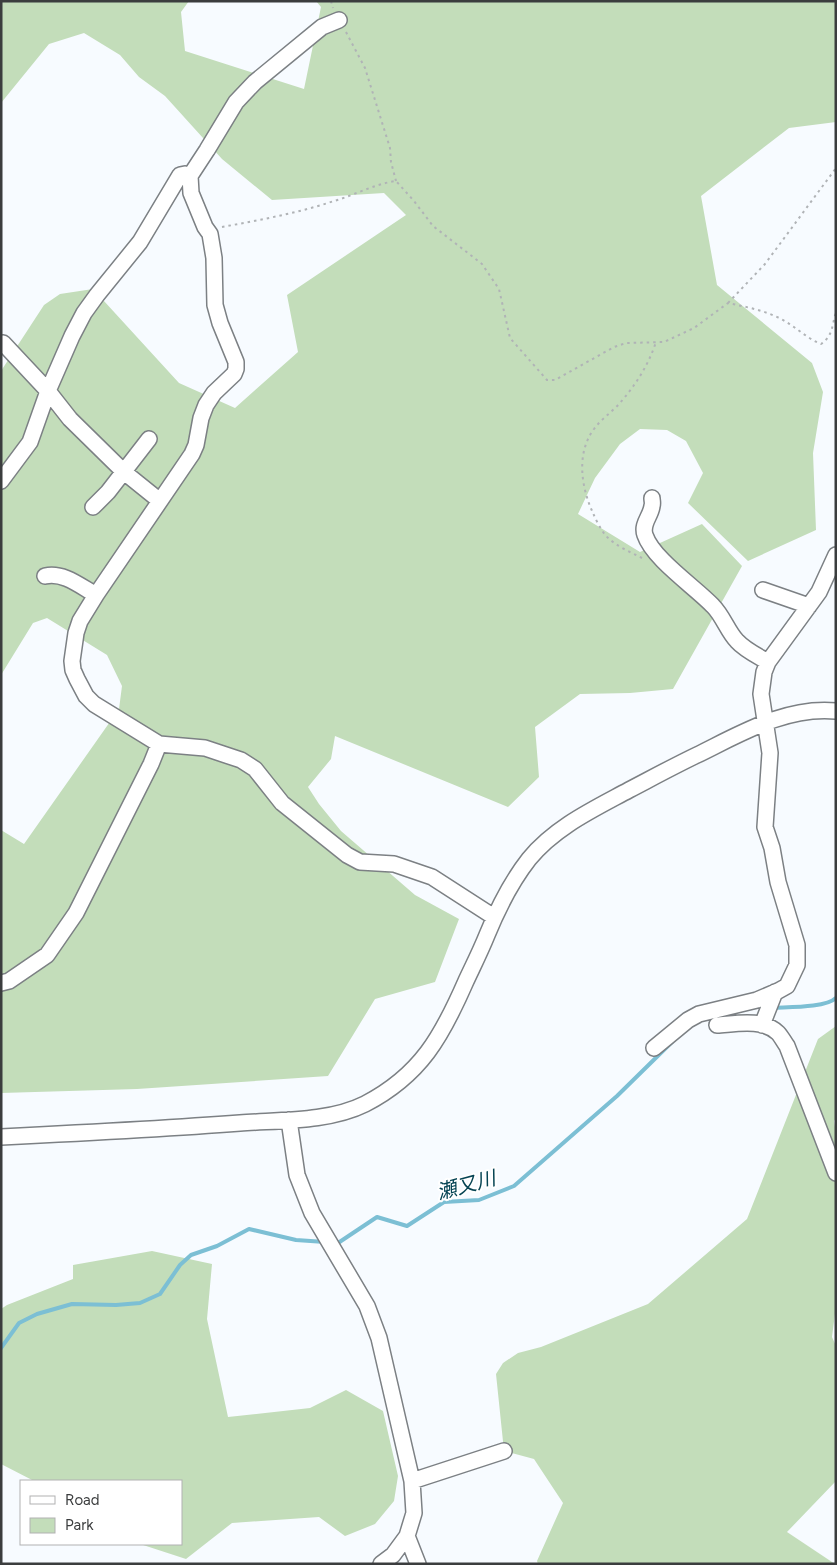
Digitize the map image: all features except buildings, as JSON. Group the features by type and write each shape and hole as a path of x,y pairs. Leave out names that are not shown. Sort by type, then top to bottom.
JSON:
{"street":[{"path":"339,20 322,28 255,82 236,102 208,150 190,176 191,193 210,234 214,258 215,305 220,323 236,362 236,369 234,374 214,393 206,405 192,454 80,621 76,632 72,660 77,679 86,696 94,704 158,744 205,748 241,760 255,769 282,803 347,855 360,862 394,864 432,877 494,917"},
{"path":"1,481 30,442 36,430 48,391 84,313 97,294 140,242 180,175 190,176"},
{"path":"3,343 48,391 70,419 124,472 160,501"},
{"path":"93,507 108,492 149,439"},
{"path":"652,498 652,506 644,532 651,545 680,576 714,607 728,626 735,640 768,662"},
{"path":"654,1048 688,1020 699,1014 757,1000 787,986 797,965 797,945 778,882 772,848 764,827 770,753 761,694 764,672 768,662 819,592 836,555"},
{"path":"45,576 53,574 62,576 96,595"},
{"path":"763,590 809,606"},
{"path":"1,1137 173,1128 328,1117 364,1105 397,1085 420,1063 437,1040 455,1006 494,917 509,888 528,860 558,832 606,802 689,758 765,721 798,713 825,710 836,711"},
{"path":"1,983 9,981 47,955 76,913 151,764 158,744"},
{"path":"762,1026 775,992"},
{"path":"717,1025 753,1024 777,1032 787,1046 836,1173"},
{"path":"289,1120 297,1175 312,1212 367,1306 379,1338 412,1481 414,1514 407,1536 393,1555 381,1564"},
{"path":"412,1481 504,1451"},
{"path":"407,1536 418,1564"}],"path":[{"path":"331,1 365,68 390,148 390,162 396,181 433,226 482,264 499,288 510,338 547,380 555,380 614,347 626,343 664,342 694,328 728,303 764,264 836,168"},
{"path":"208,230 306,209 336,201 378,184 396,181"},
{"path":"728,303 760,311 781,319 821,344 831,334 836,312"},
{"path":"646,560 606,536 596,520 587,499 582,475 585,444 594,428 618,405 638,380 650,360 656,342"}],"green space":[{"path":"1,1 189,1 181,12 185,51 304,89 321,7 316,1 836,1 836,122 789,128 701,196 717,285 812,363 823,392 813,453 816,530 748,561 688,503 703,473 686,441 667,430 640,429 620,444 595,478 578,514 640,552 702,524 742,566 673,689 630,693 580,694 535,727 539,777 508,807 335,736 331,759 308,787 319,804 341,831 415,895 459,919 435,982 375,999 328,1076 137,1089 1,1093 1,830 24,844 119,709 122,686 107,655 47,618 33,623 1,675 1,371 44,305 60,294 93,289 179,383 235,408 298,352 287,295 406,215 384,193 272,200 222,159 165,96 139,77 120,55 84,33 49,44 1,103"},
{"path":"836,1026 836,1118 834,1121 836,1133 836,1306 832,1337 836,1346 836,1481 787,1532 835,1564 538,1564 537,1561 563,1503 534,1459 504,1451 496,1374 503,1363 518,1353 541,1347 648,1304 747,1219 818,1039"},
{"path":"152,1251 212,1264 207,1319 228,1417 310,1408 346,1390 383,1411 398,1476 394,1501 375,1524 345,1536 319,1517 232,1523 186,1559 143,1545 182,1545 182,1480 32,1480 1,1464 1,1309 73,1279 73,1265"}],"waterway":[{"name":"瀬又川","path":"773,1008 824,1004 836,998"},
{"name":"瀬又川","path":"334,1243 338,1243 377,1217 407,1226 444,1202 479,1200 514,1186 617,1096 672,1042"},
{"name":"瀬又川","path":"1,1348 19,1323 37,1314 72,1304 116,1305 140,1303 160,1294 180,1265 191,1255 217,1246 249,1229 296,1240 325,1242"}]}
